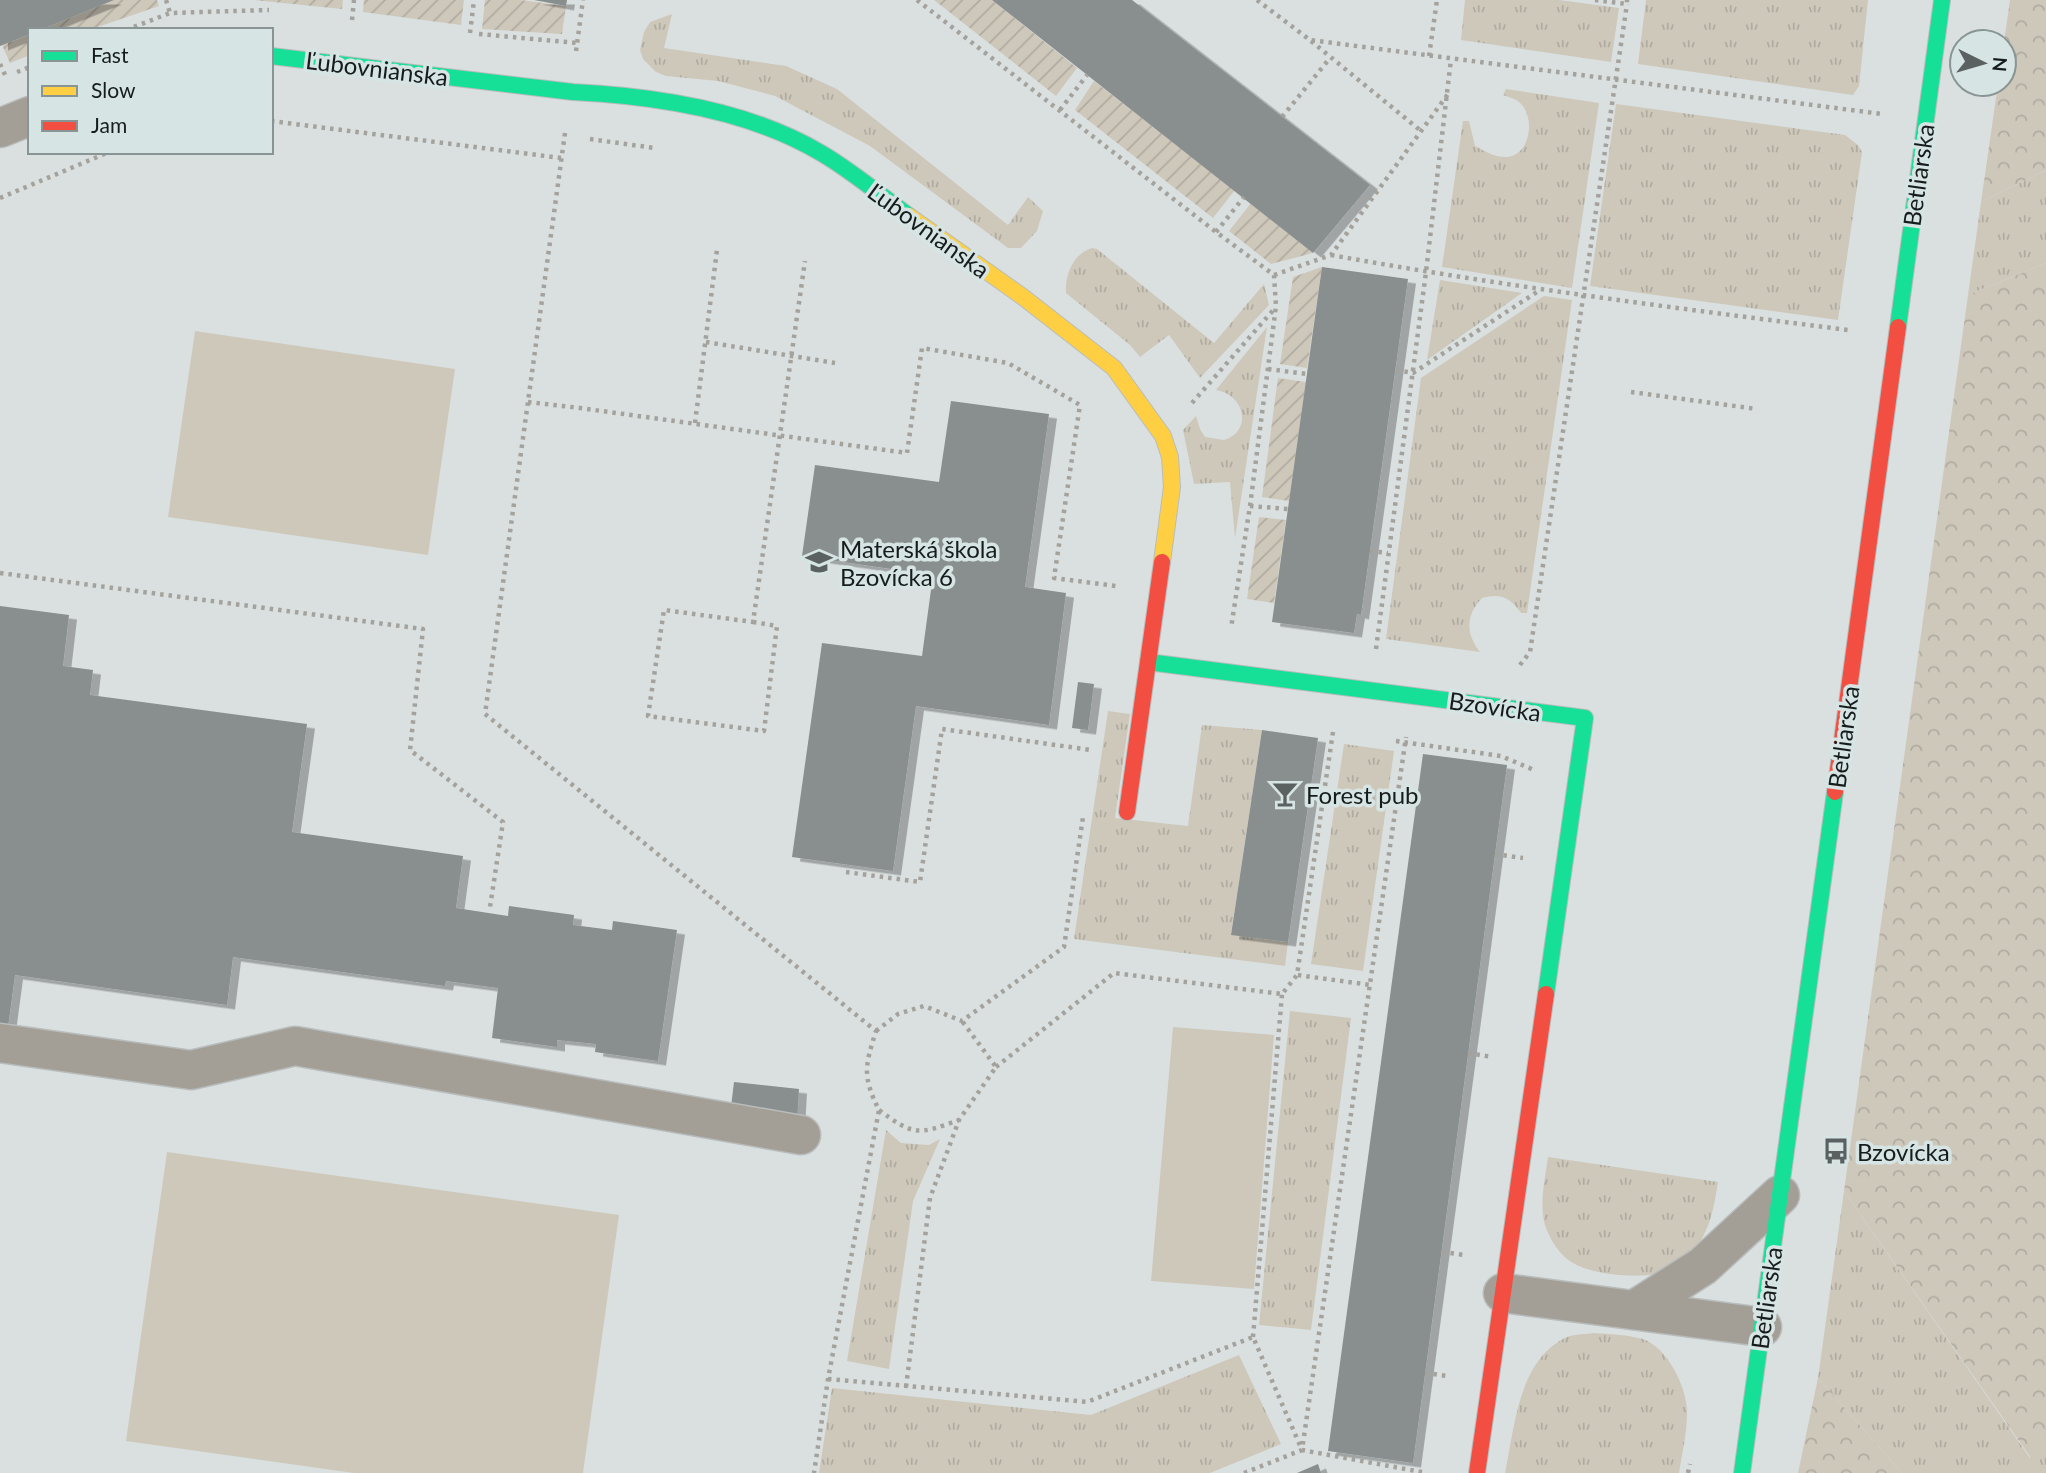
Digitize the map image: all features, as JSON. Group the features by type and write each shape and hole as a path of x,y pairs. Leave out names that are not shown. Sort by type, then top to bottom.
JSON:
{"street":[{"name":"Betliarska","path":"1742,1473 1942,0"},
{"name":"Ľubovnianska","path":"273,56 573,92 612,94 727,113 772,129 821,153 1023,297 1114,368 1163,436 1170,457 1172,487 1127,812"},
{"path":"0,128 28,117"},
{"name":"Bzovícka","path":"1148,662 1585,718 1477,1473"},
{"path":"0,1043 191,1070 295,1046 801,1135"},
{"path":"1634,1310 1703,1266 1780,1195"},
{"path":"1503,1293 1762,1327"}],"path":[{"path":"166,0 170,13"},
{"path":"352,20 354,0"},
{"path":"470,33 474,0"},
{"path":"583,0 573,92 564,136 485,714 876,1031"},
{"path":"917,0 1274,275 1276,306 1231,633"},
{"path":"1257,0 1422,131"},
{"path":"1429,55 1437,0"},
{"path":"1515,668 1523,663 1531,652 1627,2 1595,0"},
{"path":"1310,40 1926,120"},
{"path":"1282,117 1330,58"},
{"path":"1302,1450 1412,695 1375,655 1426,272 1451,58"},
{"path":"0,64 6,77"},
{"path":"1060,110 1087,75"},
{"path":"1331,255 1448,94"},
{"path":"273,121 561,158"},
{"path":"564,136 659,149"},
{"path":"0,198 104,154"},
{"path":"1216,232 1244,197"},
{"path":"695,423 718,250"},
{"path":"1274,275 1331,255 1541,289 1848,330"},
{"path":"753,622 805,261"},
{"path":"1396,370 1413,373 1541,289"},
{"path":"1163,436 1276,306"},
{"path":"706,342 835,363"},
{"path":"528,402 907,453 922,348 1008,363 1080,405 1055,578 1117,587"},
{"path":"1268,369 1307,374"},
{"path":"1631,392 1757,410"},
{"path":"1250,506 1288,509"},
{"path":"1370,551 1388,553"},
{"path":"0,573 423,629 410,750 503,822 490,907"},
{"path":"1120,574 1111,616 1153,622"},
{"path":"664,610 753,622 777,626 764,731 648,716 664,610"},
{"path":"846,872 920,882 942,729 1092,750"},
{"path":"1320,731 1345,734"},
{"path":"1302,1450 1253,1337 1282,994 1297,975 1333,732"},
{"path":"1090,763 1094,737"},
{"path":"1393,741 1501,757 1536,771"},
{"path":"962,1020 1064,947 1083,815"},
{"path":"1522,871 1526,846"},
{"path":"1495,854 1524,858"},
{"path":"906,1387 930,1199 959,1120 996,1067 1114,973 1282,994"},
{"path":"1297,975 1371,985"},
{"path":"959,1120 926,1132 902,1127 879,1110 868,1088 867,1060 876,1031 898,1014 924,1006 962,1020 996,1067"},
{"path":"1468,1054 1497,1058"},
{"path":"814,1473 828,1379 879,1110"},
{"path":"1442,1252 1469,1256"},
{"path":"828,1379 1087,1402 1253,1337"},
{"path":"1425,1373 1452,1377"},
{"path":"1244,1473 1302,1450 1427,1473"},
{"path":"1688,1473 1690,1464"}],"green space":[{"path":"113,0 157,0 159,6 95,28 44,28"},
{"path":"253,0 343,0 342,9"},
{"path":"364,0 464,0 461,25 363,12"},
{"path":"485,0 521,0 566,6 562,34 482,29"},
{"path":"934,0 992,0 1077,68 1056,96"},
{"path":"1465,0 1559,0 1619,8 1611,62 1461,40"},
{"path":"1646,0 1868,0 1859,86 1853,95 1638,64"},
{"path":"2010,0 2046,0 2046,170 1981,202 1996,98 2018,98 2018,28 2006,28"},
{"path":"672,14 664,48 786,66 837,89 1008,225 1028,197 1043,211 1037,231 1021,248 1008,248 870,146 775,96 718,81 666,76 656,72 643,59 640,50 644,32 650,22"},
{"path":"28,35 28,56 10,63 2,45"},
{"path":"1094,81 1235,190 1213,218 1075,110"},
{"path":"1506,89 1599,103 1572,288 1442,267 1463,121 1469,121 1475,146 1494,155 1515,155 1526,142 1528,116 1519,102 1503,95"},
{"path":"1616,104 1845,135 1858,145 1862,152 1838,320 1590,286"},
{"path":"2046,170 2046,263 1968,295 1981,202"},
{"path":"1251,203 1313,253 1271,264 1229,231"},
{"path":"1092,248 1097,249 1214,343 1264,284 1269,305 1200,378 1169,335 1140,357 1130,345 1066,293 1067,279 1075,260"},
{"path":"2046,263 2046,1427 2031,1458 1844,1191 1968,295"},
{"path":"1322,267 1307,368 1280,364 1293,277"},
{"path":"1440,280 1522,293 1427,360"},
{"path":"1544,296 1572,300 1527,613 1521,613 1513,603 1504,598 1482,598 1473,611 1469,625 1472,638 1480,652 1386,639 1421,378"},
{"path":"1267,327 1235,538 1230,482 1194,484 1183,430 1196,416 1205,437 1224,440 1239,430 1242,414 1239,406 1226,393 1216,390"},
{"path":"195,331 455,369 428,555 168,517"},
{"path":"1278,378 1306,382 1289,501 1262,497"},
{"path":"1259,517 1286,520 1274,603 1247,599"},
{"path":"1108,711 1130,714 1115,818 1188,826 1202,725 1262,730 1231,934 1288,942 1285,966 1074,939"},
{"path":"1344,744 1394,751 1363,971 1311,964"},
{"path":"1290,1011 1351,1018 1311,1330 1259,1325"},
{"path":"1173,1027 1274,1035 1254,1289 1151,1281"},
{"path":"886,1130 901,1143 929,1145 940,1139 913,1201 889,1369 847,1361"},
{"path":"167,1152 619,1215 583,1473 354,1473 126,1441"},
{"path":"1548,1157 1718,1182 1713,1210 1704,1236 1686,1258 1657,1274 1614,1274 1573,1263 1556,1247 1543,1217"},
{"path":"1844,1191 2030,1458 2046,1427 2046,1473 1902,1473 1818,1378"},
{"path":"1595,1333 1643,1339 1661,1351 1675,1370 1684,1393 1687,1414 1679,1473 1505,1473 1521,1396 1538,1361 1567,1337"},
{"path":"1239,1355 1281,1444 1210,1473 819,1473 832,1388 1091,1415"},
{"path":"1818,1378 1902,1473 1798,1473"}],"building":[{"path":"0,0 114,0 45,28 28,28 28,35 0,46"},
{"path":"534,0 567,0 566,6"},
{"path":"992,0 1132,0 1370,185 1313,253"},
{"path":"1322,267 1408,279 1361,615 1357,614 1354,633 1272,622"},
{"path":"951,401 1049,414 1025,587 1066,593 1049,725 916,706 893,871 792,857 822,643 922,656 933,575 802,556 815,465 939,482"},
{"path":"0,606 69,615 63,666 93,670 90,695 307,724 292,832 463,856 456,908 508,916 509,906 574,915 573,925 612,930 613,921 677,930 658,1061 595,1052 596,1044 557,1040 557,1047 492,1038 498,988 446,981 445,986 233,957 227,1005 15,975 8,1027 0,1026"},
{"path":"1078,682 1094,684 1088,730 1072,728"},
{"path":"1262,730 1318,738 1288,942 1231,935"},
{"path":"1423,754 1507,765 1413,1463 1328,1451"},
{"path":"734,1082 799,1089 797,1123 730,1115"},
{"path":"1318,1464 1321,1473 1297,1473"}],"traffic: fast":[{"path":"1898,327 1942,0"},
{"path":"273,56 573,92 637,97 733,116 793,138 821,153 909,216"},
{"path":"1148,662 1585,718 1546,994"},
{"path":"1742,1473 1835,792"}],"traffic: slow":[{"path":"909,216 1023,297 1114,368 1163,436 1170,457 1172,487 1162,562"}],"traffic: jam":[{"path":"1835,792 1898,327"},
{"path":"1127,812 1162,562"},
{"path":"1477,1473 1546,994"}],"place":[{"name":"Materská škola Bzovícka 6","path":"819,562"},
{"name":"Forest pub","path":"1285,794"},
{"name":"Bzovícka","path":"1836,1151"}]}
